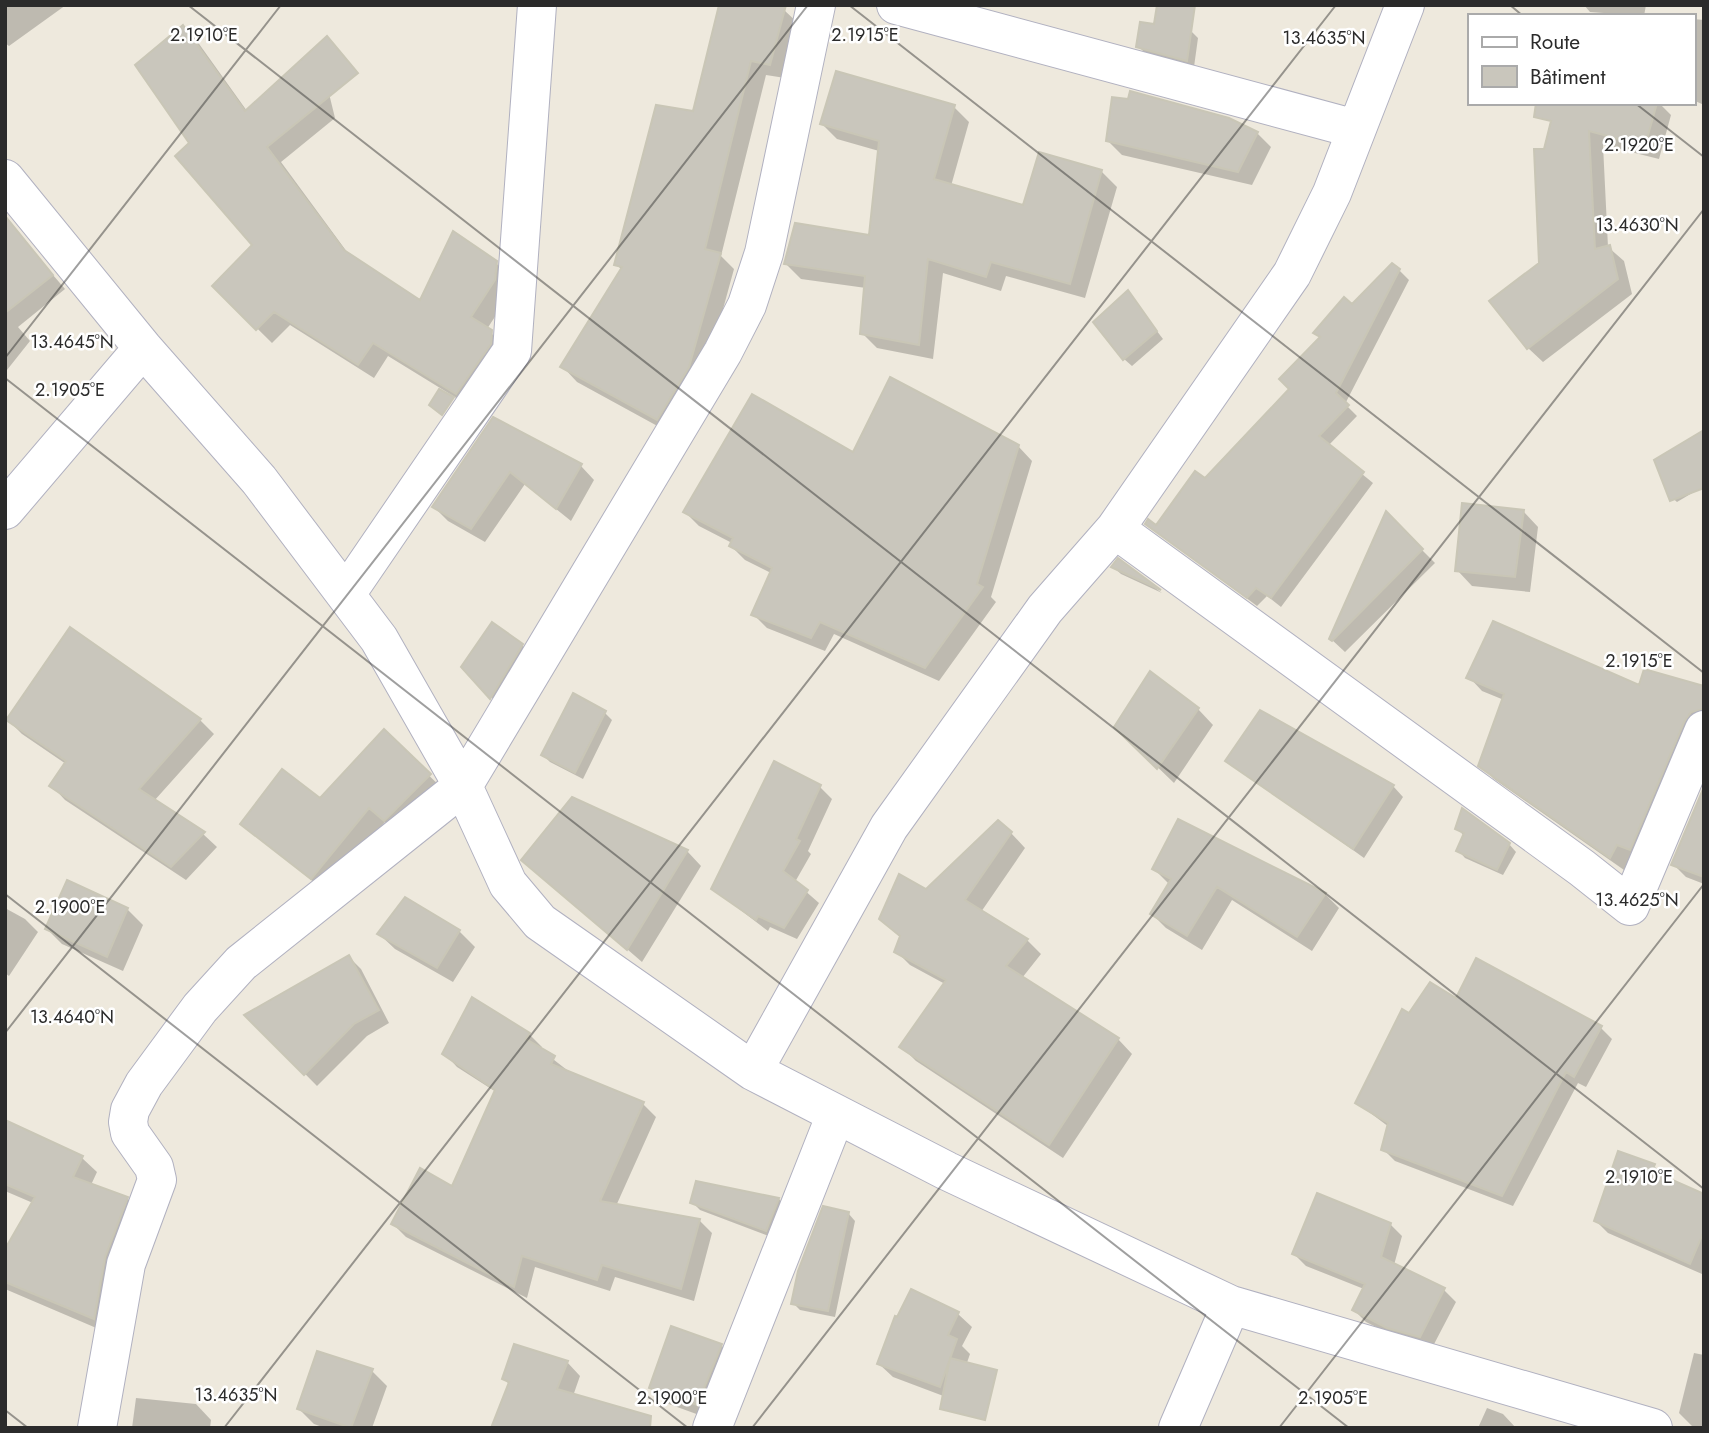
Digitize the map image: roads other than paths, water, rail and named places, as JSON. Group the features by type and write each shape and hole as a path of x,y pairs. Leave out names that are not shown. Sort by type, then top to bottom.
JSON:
{"street":[{"path":"346,594 512,351 537,5"},
{"path":"97,1428 126,1264 157,1180 154,1167 130,1133 130,1110 144,1084 200,1008 241,963 463,786 723,352 747,305 764,253 816,5"},
{"path":"896,5 1356,129"},
{"path":"753,1071 890,827 1045,610 1115,528 1292,274 1332,193 1405,5"},
{"path":"5,179 143,348 259,480 379,639 463,786 508,884 540,922 753,1071 947,1171 1231,1305 1653,1428"},
{"path":"5,510 143,348"},
{"path":"1115,528 1581,868 1629,906 1704,730"},
{"path":"712,1428 836,1114"},
{"path":"1178,1428 1231,1305"}]}
